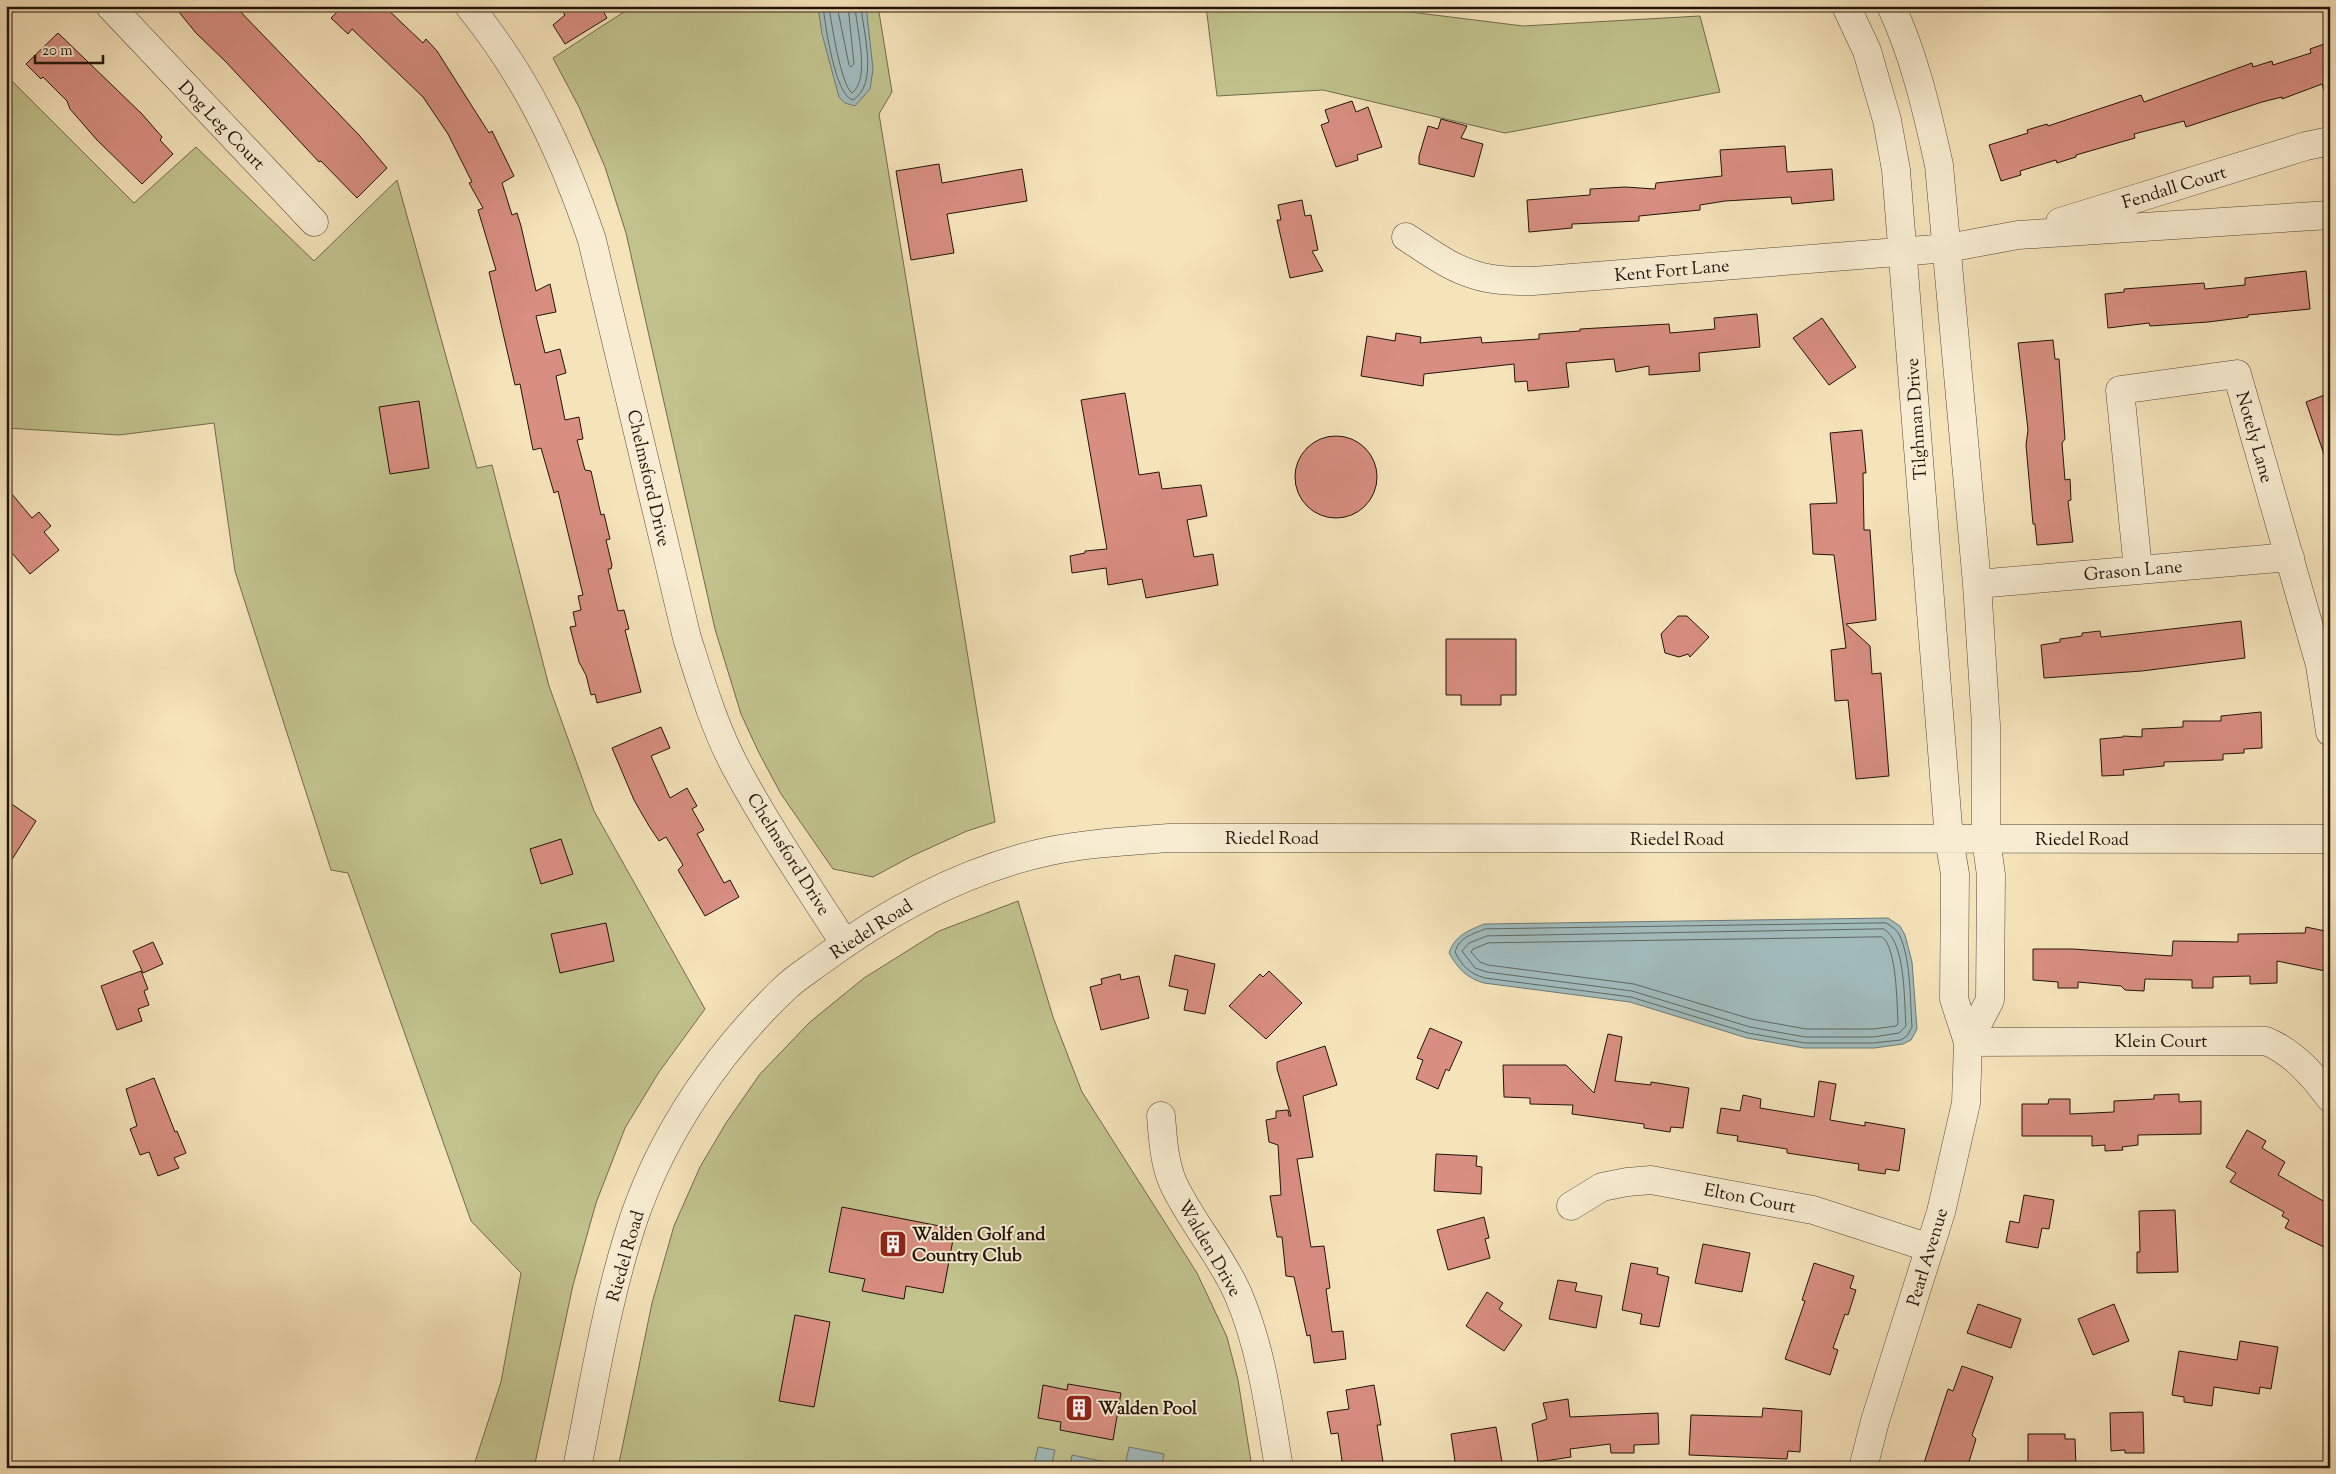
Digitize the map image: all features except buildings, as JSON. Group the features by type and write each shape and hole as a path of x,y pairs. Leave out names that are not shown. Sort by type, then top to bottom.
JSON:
{"street":[{"name":"Dog Leg Court","path":"110,6 314,222"},
{"name":"Chelmsford Drive","path":"469,6 494,36 522,81 548,128 575,189 592,240 687,638 703,690 735,766 758,807 844,944"},
{"name":"Tilghman Drive","path":"1846,6 1867,51 1887,120 1896,170 1949,839"},
{"path":"1891,6 1905,36 1927,110 1939,165 1977,584 1986,724 1986,839"},
{"name":"Fendall Court","path":"1948,248 2018,235 2306,146 2330,141"},
{"name":"Fendall Court","path":"2018,235 2330,215"},
{"name":"Kent Fort Lane","path":"1406,237 1453,266 1475,276 1500,280 1533,281 1948,248"},
{"name":"Notely Lane","path":"2138,570 2120,390 2237,374 2320,665 2330,732"},
{"name":"Grason Lane","path":"1977,584 2290,557"},
{"name":"Riedel Road","path":"578,1468 611,1302 636,1215 663,1149 693,1099 731,1046 785,988 844,944 928,892 992,867 1049,852 1104,842 1169,838 2330,839"},
{"name":"Pearl Avenue","path":"1863,1468 1875,1420 1941,1212 1966,1103 1968,1042 1954,999 1955,874 1949,839"},
{"name":"Pearl Avenue","path":"1968,1042 1990,1000 1991,875 1986,839"},
{"name":"Klein Court","path":"1968,1042 2266,1041 2283,1048 2298,1061 2314,1077 2330,1098"},
{"name":"Walden Drive","path":"1161,1116 1164,1151 1173,1182 1238,1293 1251,1328 1264,1374 1279,1468"},
{"name":"Elton Court","path":"1571,1206 1602,1187 1651,1180 1814,1210 1930,1248"}],"green space":[{"path":"633,6 878,6 892,92 879,114 995,822 967,831 912,856 873,877 833,869 781,794 741,714 715,629 626,233 605,167 579,107 553,58"},
{"path":"1206,6 1362,6 1523,26 1700,16 1720,92 1505,133 1323,90 1217,96"},
{"path":"6,75 134,203 196,147 314,261 397,180 477,468 492,465 549,686 594,811 705,1009 659,1072 625,1128 596,1203 573,1285 534,1468 473,1468 501,1382 521,1273 471,1221 348,873 331,870 235,571 214,423 119,435 6,428"},
{"path":"1018,901 1053,1017 1082,1092 1197,1273 1227,1337 1238,1380 1252,1468 618,1468 652,1303 674,1226 700,1167 726,1123 760,1074 810,1022 864,978 939,931"}],"water":[{"path":"818,6 866,6 873,69 870,89 855,106 845,103 839,97 822,34"},
{"path":"1888,918 1900,926 1905,935 1912,962 1917,1029 1911,1040 1903,1044 1874,1048 1804,1048 1747,1038 1630,1002 1484,983 1464,972 1449,953 1458,938 1484,924"},
{"path":"1038,1447 1055,1450 1051,1468 1033,1468"},
{"path":"1129,1447 1164,1454 1161,1468 1070,1468 1072,1455 1125,1466"}],"place":[{"name":"Walden Golf and Country Club","path":"893,1244"},
{"name":"Walden Pool","path":"1079,1408"}]}
